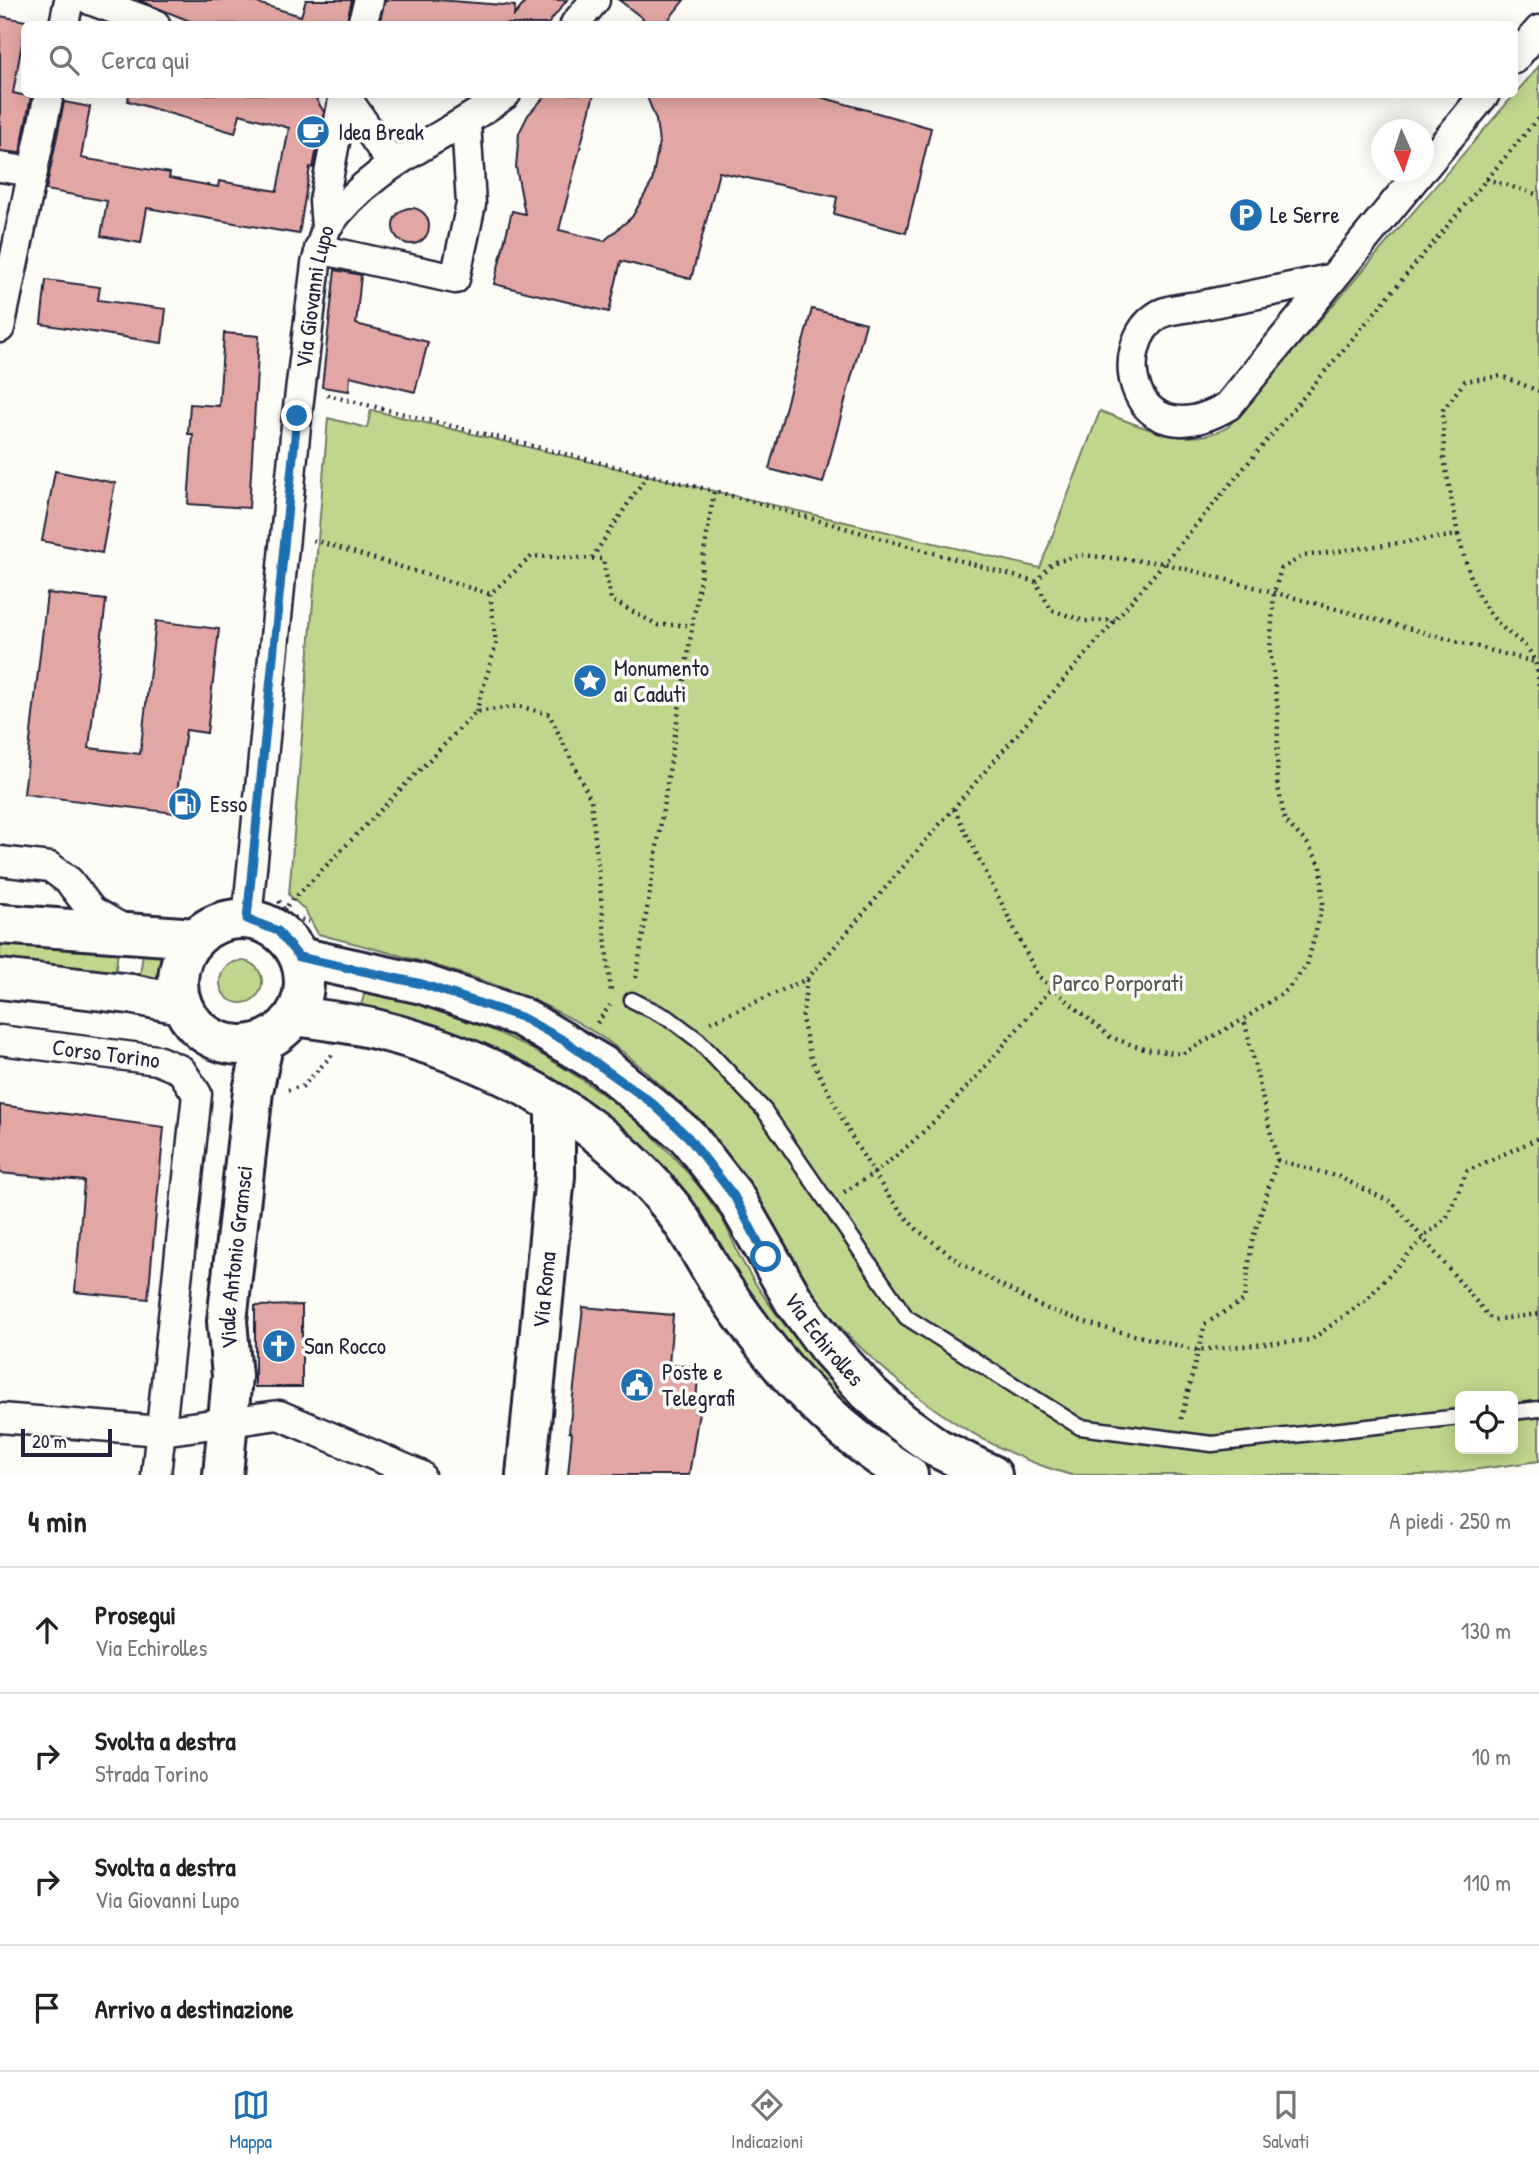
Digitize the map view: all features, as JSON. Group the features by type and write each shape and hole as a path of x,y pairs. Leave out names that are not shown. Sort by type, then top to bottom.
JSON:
{"street":[{"path":"65,21 69,0"},
{"path":"90,0 147,21"},
{"path":"363,21 369,0"},
{"path":"578,21 595,0"},
{"path":"1518,54 1539,30"},
{"path":"0,328 48,98"},
{"name":"Via Giovanni Lupo","path":"247,919 300,388 323,239 324,201 343,98"},
{"path":"347,98 392,164"},
{"path":"466,122 471,204 454,279 323,239 346,200 392,164 466,122 500,98"},
{"path":"1434,155 1482,98"},
{"path":"0,167 33,172"},
{"path":"1329,279 1161,314 1142,336 1134,358 1133,379 1140,398 1150,412 1181,422 1208,418 1228,406 1329,279 1411,182"},
{"path":"0,861 50,867 69,881 92,911 137,936"},
{"path":"247,919 278,931 299,957 304,986 295,1016 276,1035 245,1045 215,1039 191,1021 181,1004 178,986 179,968 196,937 219,923 247,919"},
{"path":"0,924 137,936 196,937"},
{"name":"Via Echirolles","path":"299,957 422,984 521,1017 603,1065 688,1137 734,1196 794,1301 827,1346 868,1392 901,1422 937,1448 992,1475"},
{"path":"0,979 131,994 181,1004"},
{"path":"295,1016 379,1030 463,1058 555,1104 611,1144 671,1205 748,1326 808,1397 873,1454 908,1475"},
{"name":"Corso Torino","path":"0,1040 157,1060 181,1070 197,1094 161,1431"},
{"name":"Viale Antonio Gramsci","path":"223,1475 232,1376 227,1321 253,1091 264,1041"},
{"name":"Via Roma","path":"526,1475 555,1176 555,1104"},
{"path":"0,1418 161,1431 279,1415 420,1475"},
{"path":"156,1475 161,1431"}],"lane":[{"path":"632,1000 688,1032 764,1110 906,1317 1080,1427 1212,1444 1455,1418"},
{"path":"1518,1411 1539,1409"}],"path":[{"path":"688,1032 807,979 1164,563 1539,117"},
{"path":"1486,179 1539,195"},
{"path":"1539,391 1501,376 1465,381 1443,410 1444,458 1458,535 1471,578 1491,615 1522,640 1539,663 1539,687"},
{"path":"300,388 714,491 1036,582 1051,610 1085,621 1115,620"},
{"path":"592,559 648,474"},
{"path":"632,1000 714,491"},
{"path":"285,531 490,594"},
{"path":"954,809 1038,976 1110,1037 1144,1049 1182,1054 1244,1019 1287,990 1307,965 1323,904 1321,866 1307,843 1285,821 1277,782 1278,711 1270,649 1274,592 1281,569 1303,556 1458,535"},
{"path":"490,594 532,555 603,559 611,600 657,625 692,625"},
{"path":"1036,582 1052,563 1081,555 1164,563 1539,663"},
{"path":"279,892 279,904 284,909 477,712 496,644 490,594"},
{"path":"477,712 518,706 549,714 591,800 612,1002"},
{"path":"807,979 802,1019 811,1058 854,1141 877,1173 889,1197 915,1228 962,1264 998,1286 1042,1307 1101,1327 1197,1350 1311,1340 1366,1300 1424,1237 1447,1217 1467,1171 1539,1138"},
{"path":"837,1195 877,1173 969,1084 1052,988"},
{"path":"1176,1440 1205,1324 1244,1300 1252,1242 1277,1160 1244,1019"},
{"path":"253,1091 278,1093 303,1086 337,1051"},
{"path":"1277,1160 1339,1177 1393,1203 1492,1320 1539,1314"}],"green space":[{"name":"Parco Porporati","path":"1539,66 1539,1461 1434,1475 1071,1475 1030,1461 989,1442 910,1391 841,1327 812,1293 787,1257 754,1194 724,1152 682,1105 635,1062 565,1015 525,997 442,968 318,934 305,910 289,895 328,418 367,428 371,410 1040,568 1100,411 1164,434 1196,437 1228,427 1511,98 1518,98 1518,90"},
{"path":"0,935 118,950 114,987 0,973"},
{"path":"143,953 165,955 160,993 138,990"},
{"path":"241,961 256,967 262,982 256,997 241,1003 226,997 220,982 226,967"},
{"path":"366,989 417,1002 468,1020 517,1042 564,1068 609,1099 650,1133 687,1172 722,1219 757,1285 807,1352 843,1389 925,1458 912,1472 859,1435 646,1166 357,1018"}],"building":[{"path":"138,0 247,0 301,16 306,0 352,0 347,21 190,21"},
{"path":"385,0 438,0 515,6 514,16 527,0 567,0 550,21 380,21"},
{"path":"619,0 684,0 667,21 646,21"},
{"path":"0,16 26,21 21,21 21,49 13,93 21,95 21,98 31,98 20,153 0,151"},
{"path":"128,98 315,98 324,112 313,168 310,167 299,234 147,208 141,243 101,236 107,201 46,190 64,102 90,107 81,158 170,173 169,178 218,187 219,181 277,191 289,128 240,114 235,133 128,101"},
{"path":"543,98 593,98 559,230 604,241 632,217 652,182 659,142 656,120 648,98 824,98 931,128 906,233 834,214 837,197 719,172 691,279 621,261 609,312 494,284 512,211 525,214 516,167 519,133 528,115"},
{"path":"411,208 423,214 429,226 423,238 411,244 399,238 393,226 399,214"},
{"path":"335,270 361,275 356,324 428,342 415,392 350,376 349,391 322,387"},
{"path":"46,280 100,287 98,300 166,309 162,343 41,324"},
{"path":"812,309 866,323 823,483 769,469"},
{"path":"224,333 259,336 249,508 188,504 193,434 188,434 190,404 219,406"},
{"path":"55,471 115,483 102,553 42,541"},
{"path":"47,593 106,600 89,748 140,754 156,621 219,629 207,733 186,730 174,813 24,794"},
{"path":"0,1105 164,1127 148,1299 75,1292 84,1181 0,1173"},
{"name":"San Rocco","path":"302,1305 302,1387 255,1387 255,1306"},
{"name":"Poste e Telegrafi","path":"583,1307 673,1315 669,1365 699,1367 695,1412 699,1412 689,1475 568,1475 572,1433 569,1432"}],"place":[{"name":"Idea Break","path":"313,132"},
{"name":"Le Serre","path":"1246,215"},
{"name":"Monumento ai Caduti","path":"590,681"},
{"name":"Esso","path":"185,804"},
{"name":"San Rocco","path":"279,1346"},
{"name":"Poste e Telegrafi","path":"637,1385"}],"route":[{"path":"297,416 247,919 278,931 291,942 299,957 422,984 521,1017 603,1065 651,1102 688,1137 734,1196 766,1257"}]}
